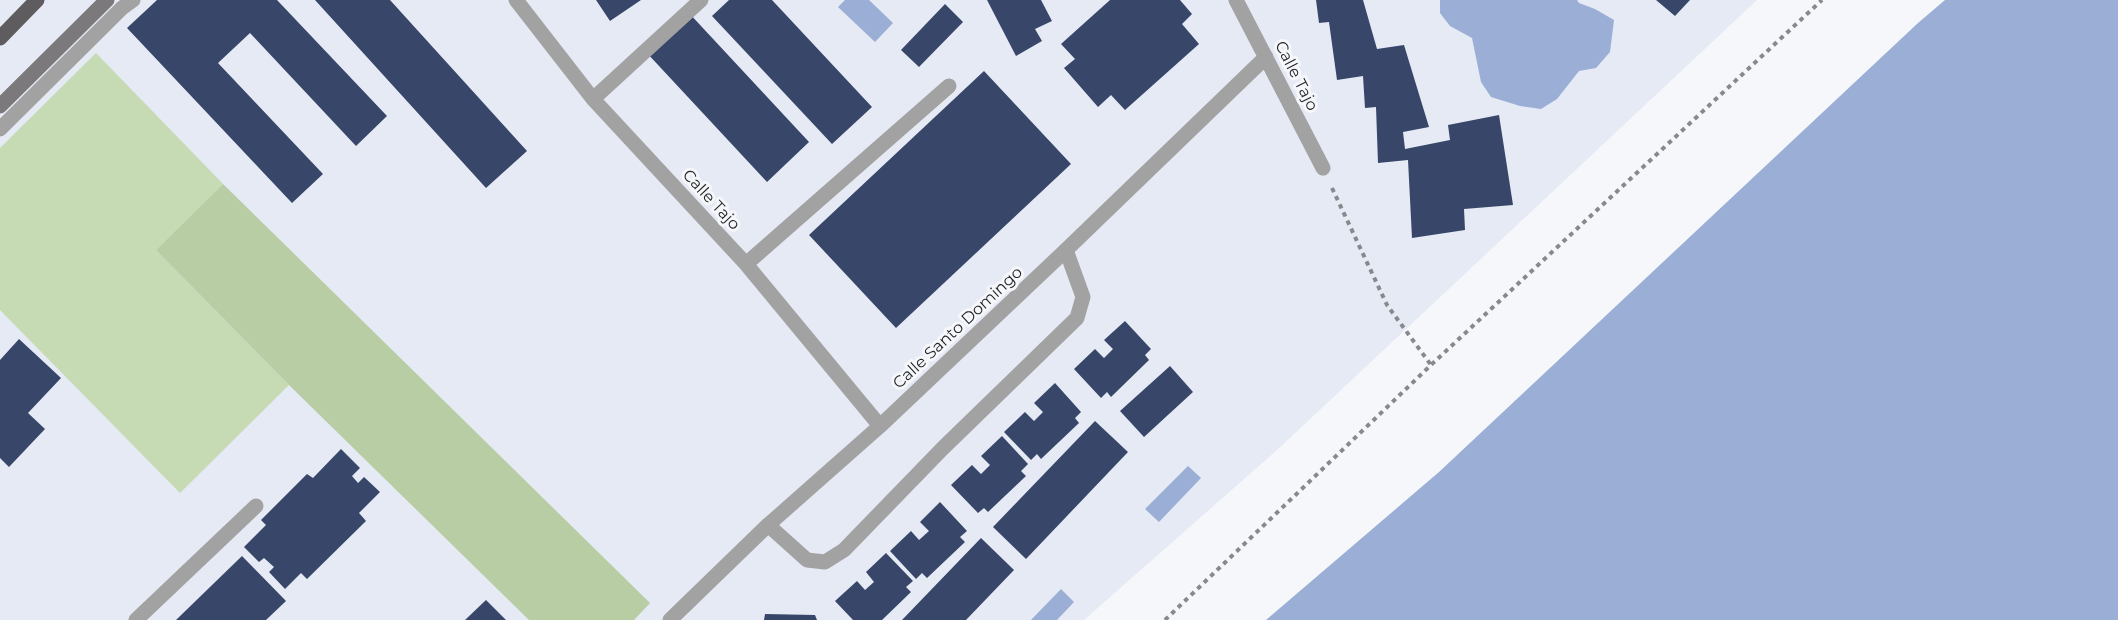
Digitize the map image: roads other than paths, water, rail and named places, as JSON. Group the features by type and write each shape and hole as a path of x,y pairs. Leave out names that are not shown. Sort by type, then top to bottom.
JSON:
{"main road":[{"path":"0,38 37,0"},
{"path":"0,106 107,0"}],"street":[{"path":"0,129 122,8 133,0"},
{"name":"Calle Tajo","path":"516,0 593,99 746,264 880,426"},
{"path":"593,99 701,0"},
{"name":"Calle Tajo","path":"1236,0 1323,168"},
{"name":"Calle Santo Domingo","path":"670,620 768,525 880,426 1266,57"},
{"path":"746,264 949,86"},
{"path":"768,525 807,560 825,562 844,550 943,448 1077,318 1083,297 1066,250"},
{"path":"136,620 256,506"}],"water":[{"path":"845,0 869,0 893,23 875,42 838,7"},
{"path":"1440,0 1577,0 1614,20 1610,52 1596,68 1579,71 1557,99 1541,109 1520,106 1491,97 1481,82 1472,38 1450,26 1440,13"},
{"path":"1945,0 2118,0 2118,620 1266,620 1439,472"},
{"path":"1188,466 1201,478 1159,522 1145,509"},
{"path":"1061,589 1074,602 1057,620 1031,620"}]}
